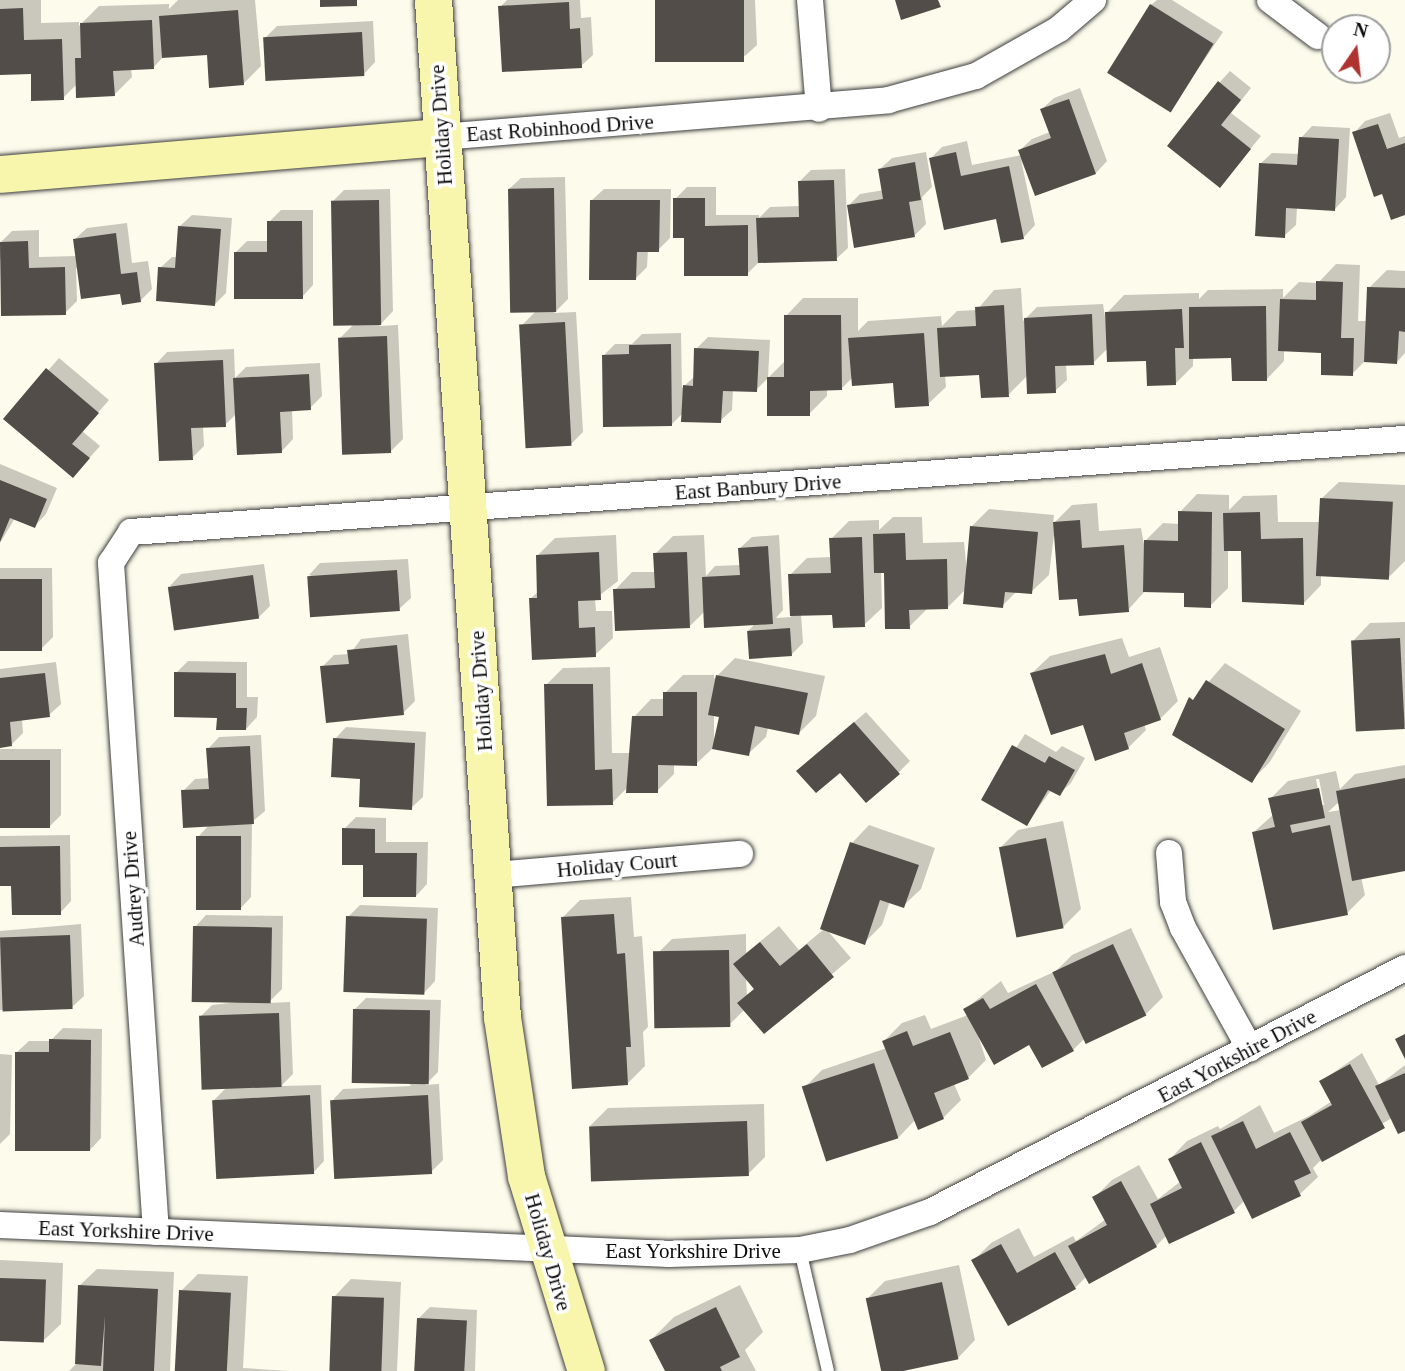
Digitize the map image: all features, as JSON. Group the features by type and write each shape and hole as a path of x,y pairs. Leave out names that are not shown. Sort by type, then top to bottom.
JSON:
{"street":[{"name":"Holiday Drive","path":"433,0 494,875 513,1100 526,1176 586,1371"},
{"path":"810,0 818,108"},
{"name":"East Robinhood Drive","path":"0,174 818,108 888,100 976,76 1059,29 1093,0"},
{"path":"1270,0 1318,36"},
{"name":"East Banbury Drive","path":"117,547 131,532 145,528 1405,439"},
{"name":"Audrey Drive","path":"117,547 111,563 156,1231"},
{"path":"1169,853 1173,902 1183,928 1250,1049"},
{"name":"Holiday Court","path":"494,875 740,854"},
{"name":"East Yorkshire Drive","path":"0,1226 548,1249 749,1255 800,1250 850,1240 930,1212 1405,968"}],"lane":[{"path":"800,1250 828,1371"}],"building":[{"path":"320,0 357,0 357,6 320,7"},
{"path":"655,0 744,0 744,62 655,62"},
{"path":"895,0 938,0 941,7 901,20"},
{"path":"569,2 570,29 580,28 582,68 502,72 498,6"},
{"path":"1150,4 1214,44 1171,112 1107,73"},
{"path":"23,8 24,40 62,39 64,100 31,101 31,74 0,75 0,9"},
{"path":"238,10 244,85 209,88 207,55 162,58 159,16"},
{"path":"152,20 154,69 113,71 115,96 76,98 75,58 81,58 80,23"},
{"path":"362,32 364,76 265,81 263,37"},
{"path":"1218,81 1241,100 1221,125 1251,149 1220,188 1167,146"},
{"path":"1069,99 1096,174 1035,196 1018,150 1051,138 1040,109"},
{"path":"1378,124 1387,149 1405,143 1405,215 1391,220 1382,194 1374,197 1352,132"},
{"path":"1299,137 1339,139 1335,211 1286,208 1285,238 1255,236 1259,163 1297,165"},
{"path":"956,152 961,176 1009,166 1024,239 1001,243 996,219 944,230 929,158"},
{"path":"915,162 921,200 909,202 915,237 854,248 847,205 883,199 878,169"},
{"path":"834,180 837,261 758,263 756,218 799,217 798,181"},
{"path":"554,188 556,312 510,313 508,189"},
{"path":"673,198 705,198 705,226 748,225 748,276 684,276 684,238 673,238"},
{"path":"379,200 381,325 333,326 331,201"},
{"path":"590,200 660,200 659,252 637,252 636,280 589,280"},
{"path":"267,221 302,221 303,299 234,299 234,252 267,252"},
{"path":"178,226 221,229 215,306 156,301 158,267 175,268"},
{"path":"116,233 121,274 137,272 141,302 122,305 120,294 81,299 73,239"},
{"path":"28,241 29,268 65,267 66,315 1,316 0,242"},
{"path":"1316,281 1343,282 1341,338 1354,338 1353,376 1321,375 1321,353 1278,351 1280,299 1316,300"},
{"path":"1367,287 1405,288 1405,332 1399,331 1397,364 1364,362"},
{"path":"1004,305 1009,397 981,398 979,375 940,377 937,328 976,326 975,307"},
{"path":"1266,306 1267,381 1232,381 1231,358 1189,359 1189,307"},
{"path":"1182,309 1184,348 1175,348 1176,385 1147,386 1146,361 1107,362 1105,312"},
{"path":"1092,314 1094,365 1055,366 1056,393 1027,394 1024,318"},
{"path":"784,315 841,315 842,390 810,391 810,416 767,416 767,377 784,377"},
{"path":"565,322 571,446 526,448 519,324"},
{"path":"924,333 929,406 895,408 893,383 852,386 848,338"},
{"path":"387,336 391,453 342,455 338,338"},
{"path":"671,344 672,426 603,427 602,355 629,354 629,345"},
{"path":"694,348 759,351 757,392 723,391 721,423 681,422 683,385 693,386"},
{"path":"223,360 226,427 191,428 193,460 159,461 154,363"},
{"path":"46,368 99,413 72,444 90,458 73,478 3,419"},
{"path":"309,374 311,410 280,412 282,453 237,455 233,378"},
{"path":"0,480 47,499 35,528 10,518 0,542"},
{"path":"1320,498 1393,502 1389,580 1316,576"},
{"path":"1178,511 1212,512 1211,608 1184,607 1184,593 1143,592 1144,540 1178,541"},
{"path":"1260,512 1261,539 1303,538 1304,605 1242,602 1241,551 1224,551 1223,513"},
{"path":"1080,520 1082,548 1124,545 1129,612 1079,616 1077,599 1059,600 1053,522"},
{"path":"970,526 1038,532 1032,594 1005,592 1003,608 963,604"},
{"path":"905,533 906,560 947,559 948,609 909,610 910,629 885,629 884,573 874,573 873,534"},
{"path":"862,537 865,627 833,628 832,615 790,616 788,574 831,573 829,538"},
{"path":"768,546 773,624 704,628 702,577 740,575 738,548"},
{"path":"599,552 601,600 578,601 579,628 595,627 596,657 532,660 529,598 537,598 536,555"},
{"path":"687,552 690,628 615,631 613,589 655,588 653,553"},
{"path":"397,570 400,611 310,617 307,576"},
{"path":"253,575 259,619 174,631 168,587"},
{"path":"0,579 42,579 42,651 0,651"},
{"path":"790,628 792,656 749,659 747,631"},
{"path":"1400,638 1405,729 1356,731 1351,641"},
{"path":"397,645 404,715 326,723 320,666 349,664 347,650"},
{"path":"1105,654 1111,674 1142,663 1161,720 1124,733 1129,749 1095,761 1083,725 1051,735 1030,673"},
{"path":"174,672 236,673 236,708 247,708 246,730 216,730 217,718 174,717"},
{"path":"45,673 50,717 10,722 12,746 0,748 0,678"},
{"path":"716,675 808,693 799,735 755,726 749,756 712,749 719,717 708,715"},
{"path":"1206,680 1285,729 1252,783 1172,735 1189,697 1193,700"},
{"path":"544,684 593,684 595,770 612,769 613,805 547,806"},
{"path":"663,692 697,692 697,766 658,765 658,793 626,793 632,716 663,716"},
{"path":"854,722 900,774 866,803 840,773 816,793 796,771"},
{"path":"333,738 415,743 412,810 359,807 360,779 331,777"},
{"path":"1012,745 1045,763 1049,756 1075,770 1060,796 1048,790 1027,826 981,800"},
{"path":"250,746 254,824 183,828 181,790 209,789 206,748"},
{"path":"0,760 50,760 50,828 0,828"},
{"path":"1405,778 1405,871 1352,881 1336,791"},
{"path":"1319,788 1325,818 1290,825 1292,833 1330,825 1348,915 1273,930 1252,832 1275,827 1268,798"},
{"path":"342,828 375,829 375,853 417,853 416,897 363,897 363,865 342,865"},
{"path":"196,836 241,836 241,910 196,910"},
{"path":"1046,838 1064,928 1016,937 999,847"},
{"path":"850,842 919,865 904,908 880,900 865,945 820,929"},
{"path":"60,846 61,915 12,915 11,886 0,886 0,847"},
{"path":"614,914 617,954 625,953 631,1047 626,1047 628,1085 572,1089 561,917"},
{"path":"346,916 427,919 424,995 343,992"},
{"path":"193,926 272,927 271,1003 192,1002"},
{"path":"70,935 73,1009 3,1011 0,937"},
{"path":"760,942 780,966 807,944 834,977 764,1034 737,1003 754,989 733,964"},
{"path":"1113,944 1146,1016 1086,1044 1052,972"},
{"path":"729,950 730,1027 654,1028 653,951"},
{"path":"1036,984 1074,1051 1042,1068 1029,1045 994,1065 963,1009 983,998 990,1009"},
{"path":"353,1009 430,1010 429,1084 352,1083"},
{"path":"279,1013 282,1087 202,1090 199,1016"},
{"path":"907,1031 913,1046 950,1032 969,1079 934,1093 944,1119 918,1130 882,1041"},
{"path":"1405,1034 1405,1059 1395,1039"},
{"path":"49,1039 91,1040 90,1151 15,1151 15,1052 49,1052"},
{"path":"874,1063 898,1138 826,1162 802,1086"},
{"path":"1350,1064 1385,1128 1322,1162 1301,1122 1332,1105 1319,1081"},
{"path":"1405,1073 1405,1131 1398,1134 1375,1086"},
{"path":"310,1095 314,1174 216,1179 212,1100"},
{"path":"428,1095 432,1174 334,1179 330,1100"},
{"path":"747,1121 749,1176 591,1181 589,1127"},
{"path":"1243,1121 1256,1149 1290,1132 1311,1173 1294,1181 1301,1196 1252,1219 1211,1136"},
{"path":"1201,1142 1235,1213 1169,1244 1150,1204 1182,1188 1168,1159"},
{"path":"1121,1181 1157,1247 1089,1284 1068,1246 1107,1225 1092,1197"},
{"path":"1001,1244 1017,1273 1055,1252 1076,1289 1008,1326 971,1260"},
{"path":"0,1278 46,1280 44,1343 0,1341"},
{"path":"942,1282 958,1359 903,1371 881,1371 866,1298"},
{"path":"78,1285 158,1289 154,1371 103,1371 105,1316 101,1366 75,1364"},
{"path":"179,1290 231,1293 227,1371 175,1371"},
{"path":"332,1296 384,1298 381,1371 329,1371"},
{"path":"716,1307 740,1357 720,1367 722,1371 665,1371 649,1340"},
{"path":"417,1318 467,1321 464,1371 414,1371"}]}
